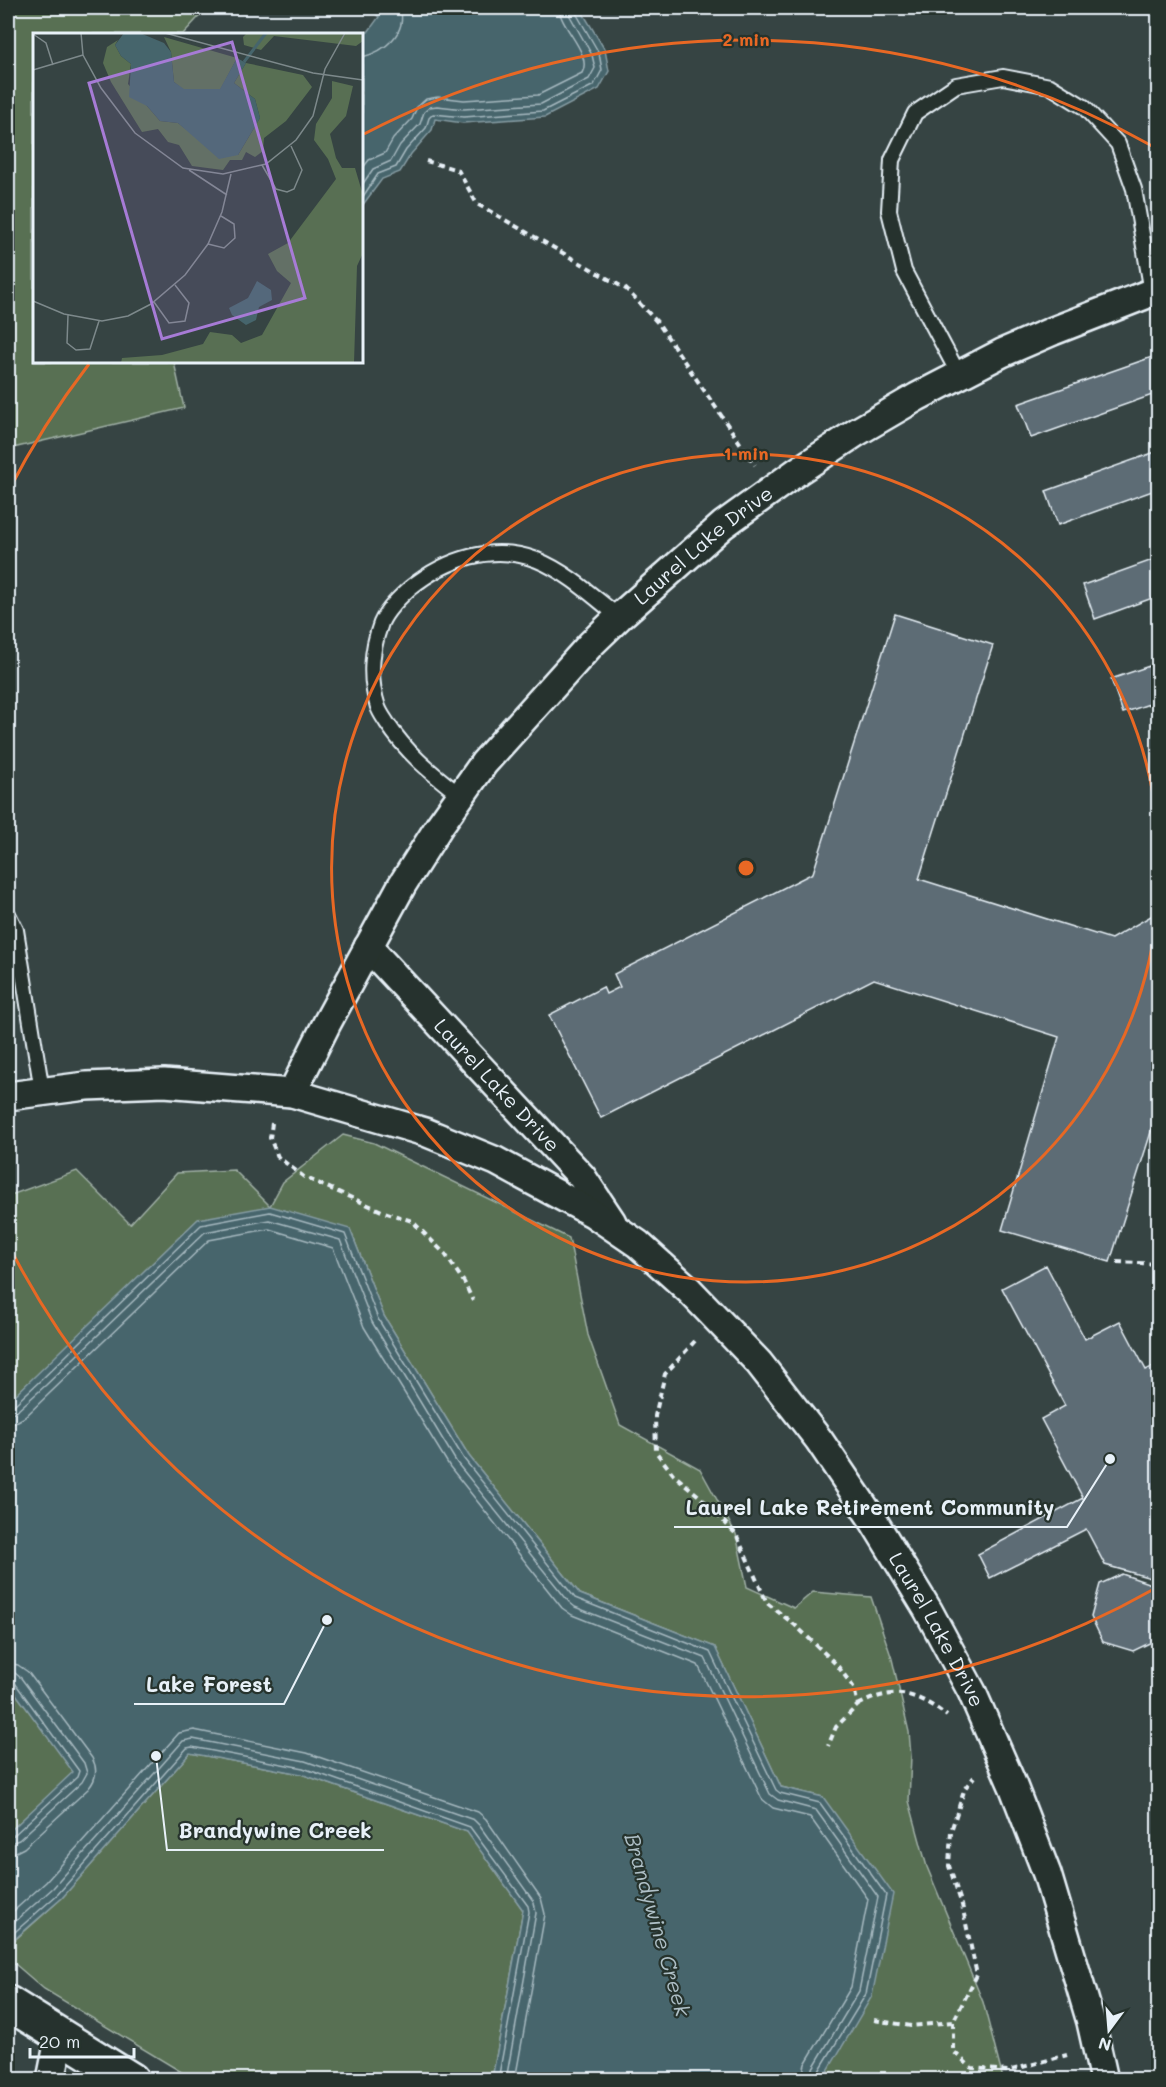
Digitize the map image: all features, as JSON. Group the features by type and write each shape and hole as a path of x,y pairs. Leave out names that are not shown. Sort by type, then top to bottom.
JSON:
{"street":[{"name":"Laurel Lake Drive","path":"284,1093 327,1023 402,885 484,763 591,644 619,617 723,525 857,432 959,375 1053,331 1155,291"},
{"name":"Laurel Lake Drive","path":"368,946 582,1177 618,1230"},
{"name":"Laurel Lake Drive","path":"8,1096 86,1086 164,1083 284,1093 425,1132 496,1161 594,1214 638,1244 689,1290 759,1363 819,1440 873,1520 928,1610 972,1692 1014,1786 1047,1874 1091,2022 1104,2079"},
{"path":"8,2003 132,2079"},
{"path":"51,2079 60,2035"}],"lane":[{"path":"959,375 904,271 889,211 892,159 915,113 956,85 1004,77 1050,86 1084,107 1118,144 1134,189 1155,291"},
{"path":"461,796 419,762 395,734 379,710 372,679 374,651 382,621 399,598 420,580 447,564 477,554 508,554 536,560 560,572 619,617"},
{"path":"8,914 16,930 42,1091"}],"path":[{"path":"426,160 458,170 477,204 626,289 658,323 759,470"},
{"path":"284,1093 270,1138 278,1157 304,1177 384,1212 411,1221 445,1254 464,1282 473,1301"},
{"path":"1117,1262 1158,1264"},
{"path":"715,1318 665,1374 655,1416 656,1452 674,1475 699,1496 736,1534 767,1603 795,1625 837,1665 854,1688 858,1705"},
{"path":"828,1746 836,1727 858,1705 876,1696 901,1693 930,1702 948,1716"},
{"path":"996,1747 965,1788 951,1831 949,1866 962,1905 977,1975 953,2022 953,2051 972,2068 1008,2071 1047,2062 1096,2045"},
{"path":"874,2020 911,2026 953,2022"}],"green space":[{"path":"8,8 207,8 184,33 33,33 33,363 174,363 184,408 13,448 8,452"},
{"path":"343,1135 374,1143 569,1238 588,1335 620,1425 700,1469 736,1534 747,1587 794,1608 813,1592 871,1597 892,1659 909,1732 911,1756 909,1801 927,1867 983,2002 1003,2079 823,2079 823,1797 781,1787 715,1647 580,1594 469,1456 384,1316 350,1229 37,1375 8,1402 8,1196 77,1171 130,1224 177,1173 234,1170 270,1206 283,1182"},
{"path":"8,1683 74,1772 8,1833"},
{"path":"190,1753 301,1774 468,1832 523,1910 492,2079 193,2079 44,1989 8,1958 8,1946 62,1898"}],"water":[{"path":"368,8 580,8 605,50 609,71 599,89 545,117 463,123 435,119 432,130 411,154 400,172 382,179 363,205 362,33 368,32 379,17"},
{"path":"270,1206 350,1229 384,1316 469,1456 580,1594 715,1647 781,1787 823,1797 893,1894 872,1996 823,2079 492,2079 523,1910 467,1832 301,1774 190,1753 62,1898 8,1945 8,1833 73,1772 8,1683 8,1402 198,1219"}],"building":[{"path":"1155,356 1158,365 1158,393 1031,438 1018,404"},
{"path":"1158,451 1158,489 1058,525 1046,491"},
{"path":"1158,558 1158,596 1095,619 1083,585"},
{"path":"895,614 993,645 919,879 1111,939 1158,912 1158,1110 1110,1262 1002,1230 1059,1037 874,979 601,1118 549,1015 603,987 606,994 620,987 614,974 813,873"},
{"path":"1158,663 1158,701 1123,713 1111,679"},
{"path":"1046,1265 1085,1339 1120,1321 1146,1370 1158,1364 1158,1580 1105,1565 1086,1529 990,1578 978,1554 1083,1498 1041,1419 1065,1406 1002,1288"},
{"path":"1122,1574 1154,1585 1158,1595 1158,1639 1133,1651 1103,1642 1091,1617 1100,1584"}],"place":[{"name":"Laurel Lake Retirement Community","path":"1110,1459"},
{"name":"Lake Forest","path":"327,1620"},
{"name":"Brandywine Creek","path":"156,1756"}]}
